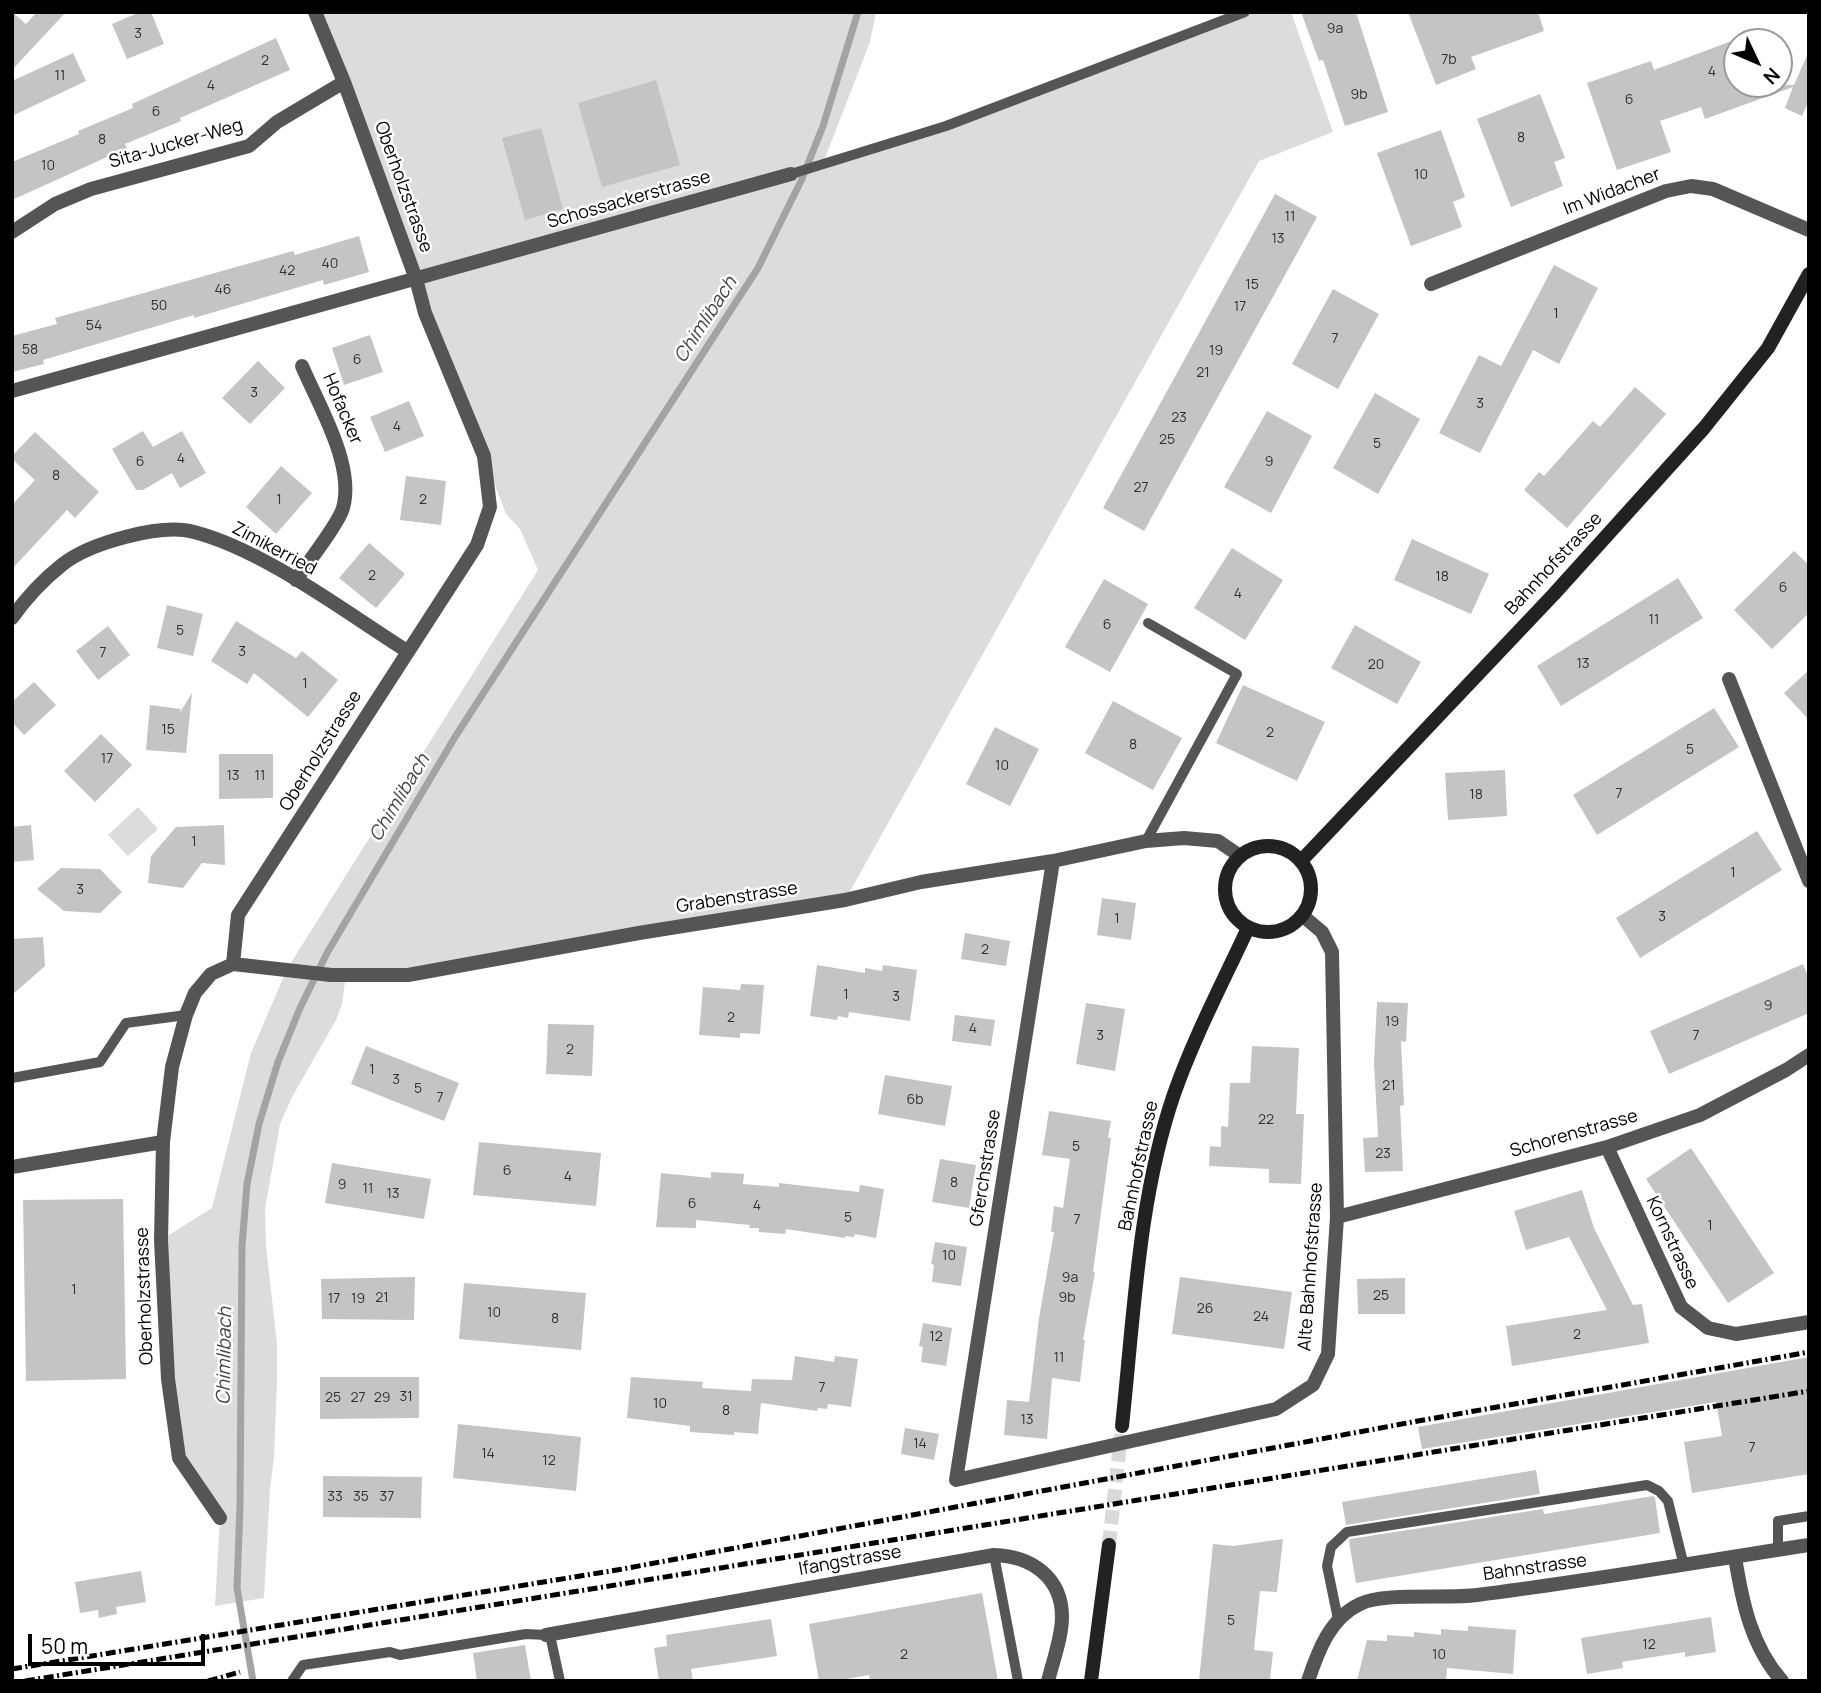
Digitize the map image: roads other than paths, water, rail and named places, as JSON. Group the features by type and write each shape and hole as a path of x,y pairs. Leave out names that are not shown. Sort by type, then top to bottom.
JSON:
{"main road":[{"name":"Bahnhofstrasse","path":"1301,861 1554,594 1704,428 1768,348 1809,274"},
{"path":"1278,846 1301,861 1308,871 1311,894 1303,916 1283,930 1272,932 1248,928 1231,912 1226,900 1226,876 1231,865 1240,856 1251,849 1278,846"},
{"name":"Bahnhofstrasse","path":"1122,1426 1141,1256 1158,1153 1187,1060 1248,928"},
{"path":"1091,1680 1109,1545"}],"street":[{"name":"Oberholzstrasse","path":"220,1518 178,1458 168,1380 161,1240 163,1142 172,1067 195,993 211,974 233,964 238,915 477,545 490,508 484,456 425,313 416,279 344,82 315,12"},
{"name":"Sita-Jucker-Weg","path":"12,232 55,204 91,189 249,146 277,122 344,82"},
{"name":"Schossackerstrasse","path":"12,391 791,174"},
{"name":"Im Widacher","path":"1431,285 1666,191 1691,186 1713,189 1809,230"},
{"name":"Hofacker","path":"296,580 343,510 345,486 344,464 302,366"},
{"name":"Zimikerried","path":"12,618 23,603 65,563 98,545 145,531 192,531 237,547 296,580 407,651"},
{"path":"1729,679 1809,881"},
{"name":"Grabenstrasse","path":"233,964 331,975 408,975 639,933 845,900 920,882 1053,861 1146,841 1184,838 1218,841 1240,856"},
{"name":"Gferchstrasse","path":"956,1480 1053,861"},
{"name":"Alte Bahnhofstrasse","path":"956,1480 1276,1409 1313,1385 1328,1354 1337,1217 1332,952 1322,932 1303,916"},
{"name":"Schorenstrasse","path":"1337,1217 1607,1147 1700,1115 1809,1055"},
{"path":"12,1167 163,1142"},
{"name":"Kornstrasse","path":"1607,1147 1681,1307 1708,1328 1736,1334 1809,1322"},
{"name":"Bahnstrasse","path":"1308,1681 1328,1632 1338,1619 1361,1603 1377,1599 1473,1596 1809,1545"},
{"name":"Ifangstrasse","path":"548,1635 994,1555 1012,1555 1029,1561 1043,1571 1054,1585 1060,1601 1062,1619 1048,1681"},
{"path":"1735,1557 1746,1617 1766,1660 1782,1681"}],"lane":[{"name":"Schossackerstrasse","path":"791,174 946,126 1245,12"},
{"path":"1146,841 1237,674 1149,622"},
{"path":"12,1078 100,1062 126,1023 186,1015"},
{"path":"1338,1619 1327,1566 1331,1547 1347,1532 1647,1485 1659,1491 1668,1501 1684,1566"},
{"path":"1778,1550 1778,1521 1809,1516"},
{"path":"994,1555 1018,1681"},
{"path":"292,1681 303,1665 390,1652 400,1655 526,1634 548,1635 560,1681"}],"waterway":[{"name":"Chimlibach","path":"253,1681 237,1588 242,1246 247,1184 259,1124 278,1062 327,953 455,737 758,268 801,181 823,126 858,12"}],"tunnel":[{"path":"1109,1545 1121,1434"}],"railway":[{"path":"12,1669 617,1570 1418,1421 1809,1352"},
{"path":"25,1681 1809,1391"},
{"path":"208,1681 240,1672"}]}
